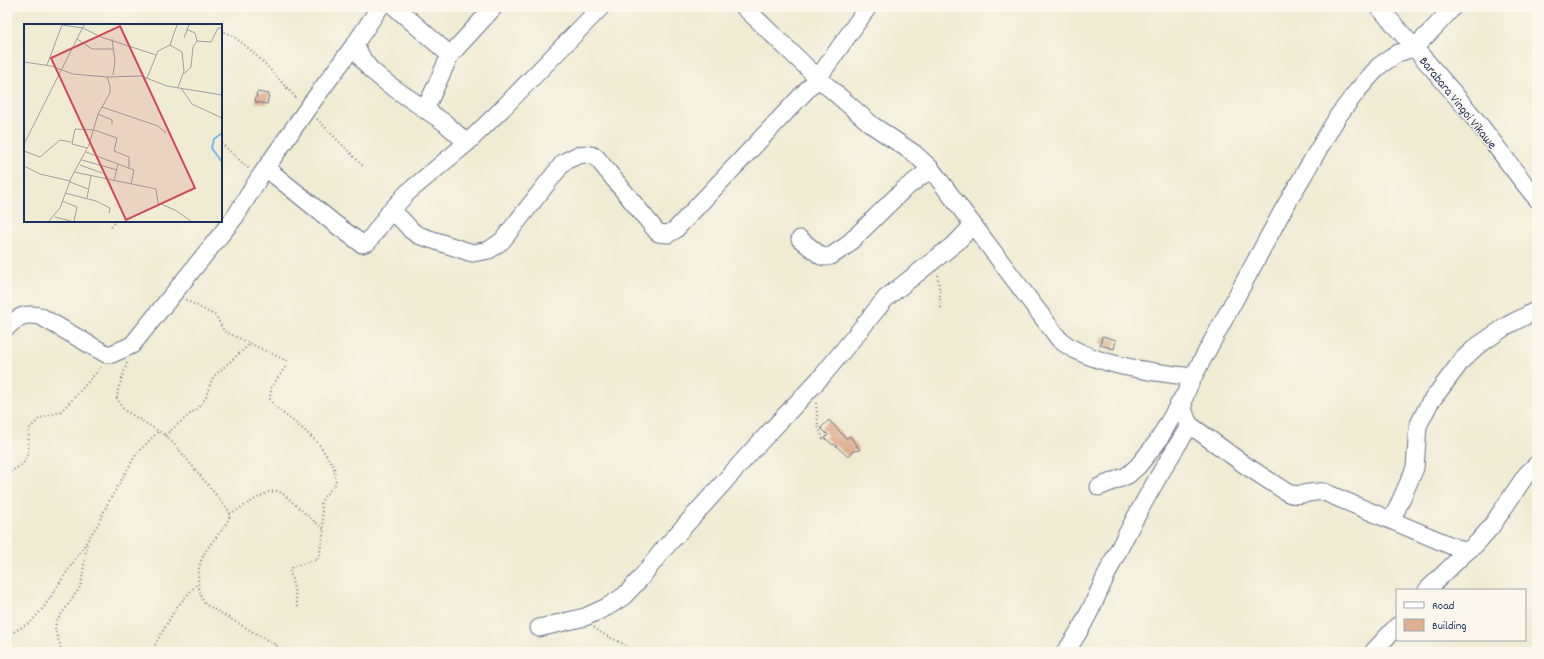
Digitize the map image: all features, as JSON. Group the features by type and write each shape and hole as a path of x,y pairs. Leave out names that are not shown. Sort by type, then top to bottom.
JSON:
{"street":[{"path":"7,327 19,316 27,314 40,316 100,352 112,354 132,344 235,217 307,109 355,44 380,7"},
{"path":"395,7 450,55"},
{"path":"263,173 362,244 368,242 389,212 407,194 467,143 601,7"},
{"path":"744,7 818,78 872,125 915,154 931,169 1064,344 1077,351 1140,370 1192,377"},
{"path":"389,212 401,219 412,231 422,237 473,252 489,250 502,242 563,163 574,156 587,154 596,157 658,233 668,234 675,230 818,78 868,7"},
{"name":"Barabara Vingoi Vikawe","path":"1379,7 1436,71 1537,199"},
{"path":"1099,487 1128,475 1138,466 1158,441 1184,397 1192,377 1283,210 1338,116 1379,66 1398,53 1414,48 1453,7"},
{"path":"424,110 450,55 485,10"},
{"path":"355,44 363,60 371,70 424,110 445,123 467,143"},
{"path":"800,238 821,256 831,256 846,246 902,190 931,169"},
{"path":"539,628 586,617 607,607 624,596 726,480 816,383 886,298 936,257 957,242 974,225"},
{"path":"1392,520 1415,468 1418,426 1428,404 1463,359 1476,347 1508,325 1537,310"},
{"path":"1184,397 1183,411 1190,425 1245,466 1288,493 1294,495 1321,492 1392,520 1430,538 1466,552"},
{"path":"1065,652 1075,639 1090,613 1112,563 1170,456 1190,425"},
{"path":"1428,589 1476,544 1491,527 1526,475 1537,464"},
{"path":"1373,652 1396,627"}],"path":[{"path":"222,31 236,38 253,53 364,167"},
{"path":"222,144 263,173"},
{"path":"111,227 115,222"},
{"path":"936,257 941,310"},
{"path":"177,288 186,300 216,316 224,331 288,362 271,388 270,399 272,404 303,428 319,444 334,467 336,483 323,498 321,504 324,530 320,553 317,559 292,567 290,571 298,607"},
{"path":"132,344 118,390 118,398 124,410 165,435 176,446 228,509 230,514 229,520 204,554 201,562 198,583 201,597 205,604 276,644 284,652"},
{"path":"165,435 201,405 206,397 214,376 250,344"},
{"path":"7,474 23,464 28,454 29,430 40,418 60,412 112,354"},
{"path":"816,383 818,426 823,439"},
{"path":"7,636 31,622 44,607 98,524 118,484 137,453 159,431"},
{"path":"230,514 268,492 277,491 282,493 324,530"},
{"path":"62,652 55,628 56,622 81,586 87,542"},
{"path":"151,652 176,608 198,583"},
{"path":"586,617 600,634 628,646 633,652"}],"building":[{"path":"257,92 269,94 267,104 255,102"},
{"path":"1102,336 1116,340 1114,349 1100,345"},
{"path":"829,420 846,438 850,436 860,450 853,451 848,457 825,438 828,435 821,428"}]}
